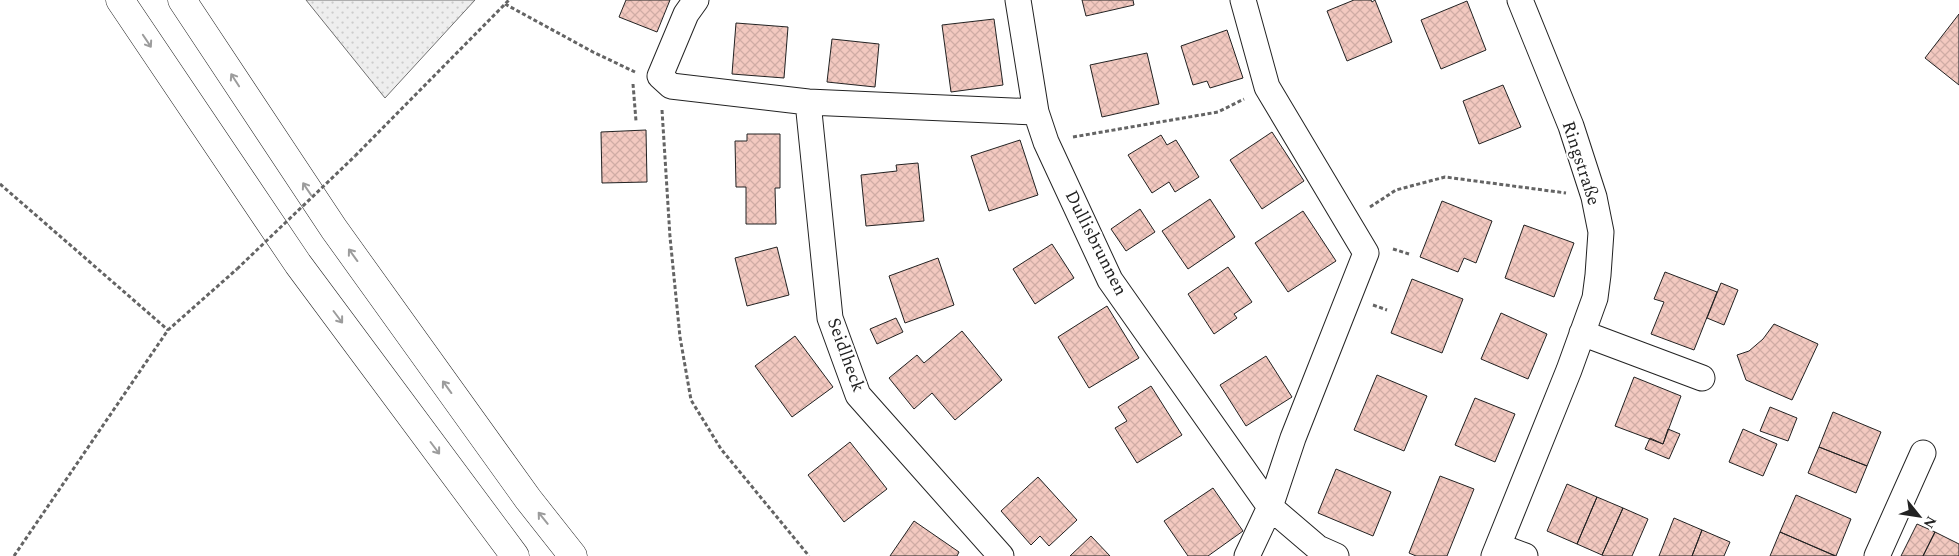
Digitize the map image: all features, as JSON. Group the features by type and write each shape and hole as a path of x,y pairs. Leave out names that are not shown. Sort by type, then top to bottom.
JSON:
{"highway":[{"path":"120,0 298,264 515,556"},
{"path":"182,0 340,237 528,499 573,556"}],"street":[{"path":"696,0 686,14 660,76 671,86 808,102 1036,112"},
{"name":"Dullisbrunnen","path":"1018,0 1036,112 1046,142 1110,280 1270,507 1318,548 1336,556"},
{"path":"1243,0 1267,87 1366,253 1294,438 1270,507 1248,556"},
{"name":"Ringstraße","path":"1520,0 1571,126 1594,197 1601,232 1595,298 1496,551 1525,556"},
{"name":"Seidlheck","path":"808,102 830,318 858,395 1002,556"},
{"path":"1582,333 1702,378"},
{"path":"1877,556 1923,453"}],"path":[{"path":"14,556 168,330 237,270 355,156 509,0"},
{"path":"505,4 592,52 632,70 660,76 670,237 680,337 691,400 721,449 809,556"},
{"path":"632,70 636,121"},
{"path":"1046,142 1218,112 1267,87"},
{"path":"1348,222 1396,190 1445,177 1594,197"},
{"path":"0,184 168,330"}],"shaded area":[{"path":"306,0 475,0 385,98"}],"building":[{"path":"626,0 670,0 657,32 619,17"},
{"path":"1082,0 1133,0 1134,5 1086,16"},
{"path":"1354,0 1371,0 1372,2 1375,0 1392,42 1347,61 1327,11"},
{"path":"1467,1 1486,50 1441,69 1421,20"},
{"path":"1959,14 1959,85 1925,58"},
{"path":"994,19 1003,85 951,92 942,25"},
{"path":"736,23 788,27 784,78 732,74"},
{"path":"1227,30 1243,78 1210,88 1207,81 1193,85 1181,46"},
{"path":"832,39 879,44 875,87 827,82"},
{"path":"1147,53 1159,104 1102,117 1090,65"},
{"path":"1503,85 1521,127 1479,144 1463,101"},
{"path":"646,130 647,182 602,183 601,132"},
{"path":"1272,132 1304,181 1262,209 1230,160"},
{"path":"747,134 780,134 780,188 775,188 776,224 746,224 746,187 736,187 735,141 747,141"},
{"path":"1161,135 1167,145 1176,140 1199,177 1175,192 1169,182 1152,193 1128,155"},
{"path":"1020,140 1038,195 989,211 971,156"},
{"path":"918,163 924,221 866,226 861,175 897,171 896,165"},
{"path":"1210,199 1235,237 1188,269 1162,231"},
{"path":"1442,201 1492,221 1476,263 1464,258 1458,272 1420,257"},
{"path":"1140,209 1155,232 1126,251 1111,229"},
{"path":"1303,211 1336,261 1288,292 1255,243"},
{"path":"1524,225 1574,243 1554,297 1505,278"},
{"path":"1052,244 1074,278 1035,304 1013,269"},
{"path":"777,247 789,295 747,306 735,258"},
{"path":"938,258 954,305 905,323 889,276"},
{"path":"1228,267 1252,302 1234,314 1237,318 1214,334 1188,294"},
{"path":"1665,272 1717,292 1694,350 1651,334 1664,302 1654,299"},
{"path":"1412,279 1463,299 1442,353 1391,333"},
{"path":"1721,283 1738,290 1724,325 1707,318"},
{"path":"1107,306 1139,358 1089,388 1058,337"},
{"path":"1501,313 1547,334 1528,379 1481,359"},
{"path":"896,318 903,332 877,344 870,329"},
{"path":"1774,324 1818,344 1792,400 1746,380 1737,355 1749,351 1763,339"},
{"path":"962,331 1002,380 955,420 932,393 914,409 889,378 917,355 924,363"},
{"path":"795,336 833,387 792,417 755,366"},
{"path":"1266,356 1292,397 1246,426 1220,385"},
{"path":"1377,375 1427,396 1404,451 1354,430"},
{"path":"1634,377 1681,396 1663,444 1615,426"},
{"path":"1151,386 1182,435 1137,463 1115,428 1127,421 1118,407"},
{"path":"1475,398 1515,414 1495,462 1455,445"},
{"path":"1770,407 1797,418 1788,441 1760,431"},
{"path":"1833,412 1881,432 1867,466 1819,447"},
{"path":"1668,429 1680,434 1669,459 1645,449 1650,438 1663,444"},
{"path":"1743,429 1777,444 1763,476 1729,462"},
{"path":"850,442 887,489 844,522 808,475"},
{"path":"1819,447 1867,466 1856,493 1808,473"},
{"path":"1336,469 1391,492 1373,536 1318,513"},
{"path":"1440,476 1474,489 1447,556 1416,556 1409,553"},
{"path":"1038,477 1077,520 1049,546 1040,536 1031,545 1001,511"},
{"path":"1567,484 1597,497 1577,544 1547,531"},
{"path":"1213,488 1243,531 1208,556 1188,556 1164,521"},
{"path":"1796,495 1851,519 1836,556 1780,532"},
{"path":"1597,497 1623,508 1602,555 1577,544"},
{"path":"1623,508 1648,519 1632,556 1604,556 1602,555"},
{"path":"1674,518 1702,530 1692,556 1659,556"},
{"path":"914,521 959,552 957,556 890,556"},
{"path":"1917,524 1935,532 1923,556 1901,556"},
{"path":"1702,530 1730,542 1724,556 1692,556"},
{"path":"1780,532 1835,556 1770,556"},
{"path":"1935,532 1959,544 1959,556 1923,556"},
{"path":"1091,536 1110,556 1070,556"}]}
